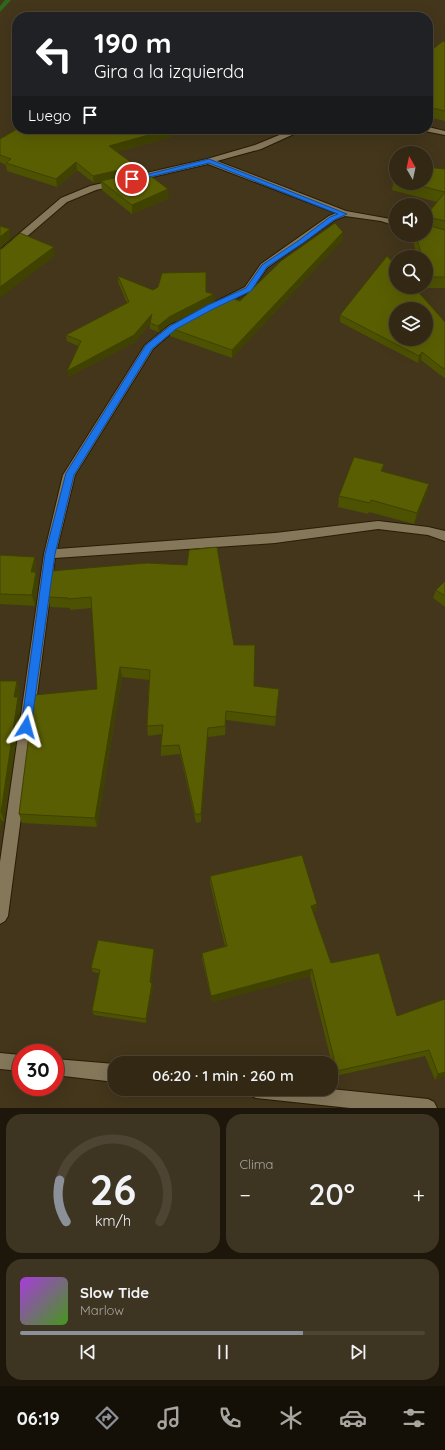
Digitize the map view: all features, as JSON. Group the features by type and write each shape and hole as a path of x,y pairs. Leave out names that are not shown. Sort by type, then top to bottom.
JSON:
{"street":[{"path":"433,130 445,133"},
{"path":"0,255 64,200 93,188 209,161 258,147 289,134"},
{"path":"209,161 344,214 389,221"},
{"path":"204,310 248,289 264,266 332,218 344,214"},
{"path":"0,916 50,554 69,475 149,347 173,327 192,317"},
{"path":"50,554 275,538 378,525 428,531 445,536"},
{"path":"0,1061 12,1062"},
{"path":"64,1068 108,1072"},
{"path":"319,1096 428,1108"}],"building":[{"path":"443,41 445,42 445,111 433,108 433,49"},
{"path":"12,132 12,134 152,134 109,146 136,166 93,176 76,162 56,179 6,163 11,159 0,155 0,139"},
{"path":"433,168 445,169 445,192 433,189"},
{"path":"144,171 168,189 132,205 101,181"},
{"path":"445,192 445,221 433,218 433,207"},
{"path":"335,223 343,232 232,350 170,328 176,322 227,297 240,301 281,261"},
{"path":"0,226 10,229 0,237"},
{"path":"433,227 445,230 445,277 433,277 433,250 420,250 418,242 433,242"},
{"path":"20,233 54,247 0,287 0,249 2,249"},
{"path":"387,256 389,258 389,294 420,294 427,302 389,302 389,340 340,315"},
{"path":"206,272 206,292 214,294 169,317 158,326 150,323 152,314 134,335 67,371 81,341 66,335 129,302 118,276 153,290 158,287 162,273"},
{"path":"433,308 445,322 445,369 422,352 419,356 400,346 433,346"},
{"path":"354,457 384,464 381,471 429,484 417,513 371,500 370,503 339,496"},
{"path":"217,547 234,645 255,645 254,686 279,689 276,717 226,711 225,726 208,728 201,814 195,814 179,745 161,746 163,725 147,726 150,670 120,667 95,818 19,814 34,695 97,689 91,597 68,599 48,597 51,571 147,563 187,565 189,550"},
{"path":"0,555 35,557 31,572 36,572 32,595 0,594"},
{"path":"445,581 445,596 436,590"},
{"path":"0,681 17,681 14,697 18,697 1,812 0,812"},
{"path":"302,855 317,904 311,906 331,963 379,953 397,1016 445,999 445,1072 438,1074 429,1050 338,1071 338,1056 333,1056 312,969 211,996 202,953 227,946 210,876"},
{"path":"98,940 154,949 150,982 152,983 146,1019 92,1011 100,970 91,968"}],"waterway":[{"path":"0,10 8,0"}],"route":[{"path":"26,727 50,554 69,475 149,347 173,327 248,289 264,266 332,218 344,214 209,161 132,179"}]}
